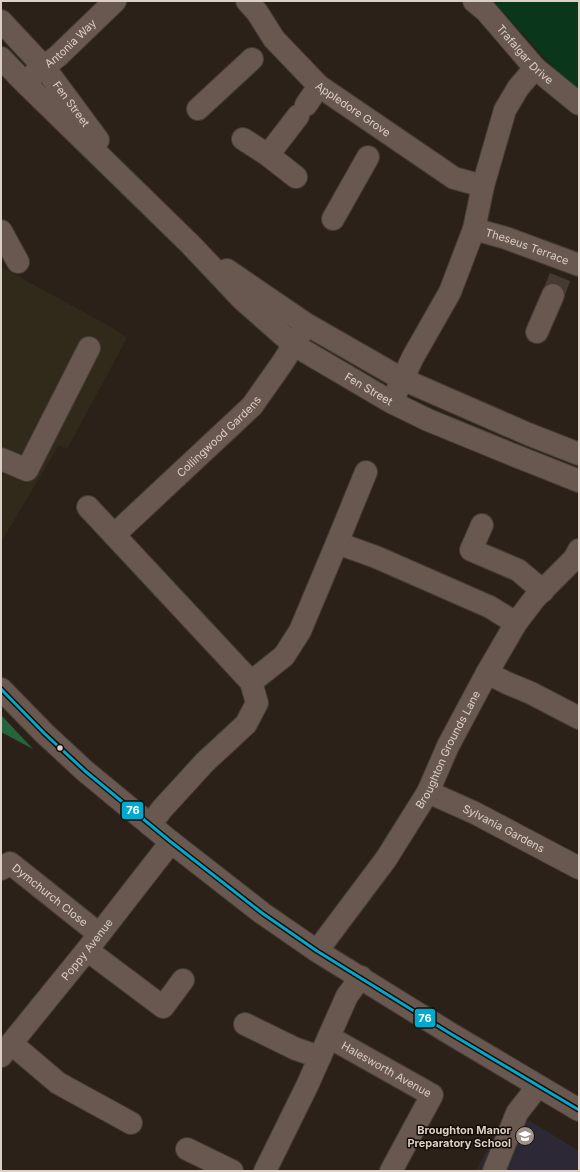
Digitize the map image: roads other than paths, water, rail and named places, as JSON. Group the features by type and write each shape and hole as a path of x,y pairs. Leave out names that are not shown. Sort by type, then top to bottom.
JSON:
{"street":[{"name":"Antonia Way","path":"24,82 58,56 115,1"},
{"name":"Appledore Grove","path":"248,1 257,12 263,50 318,86 376,144 454,178 483,186"},
{"name":"Trafalgar Drive","path":"474,1 486,11 536,68 579,104"},
{"name":"Fen Street","path":"1,21 44,67 136,193"},
{"path":"198,109 263,50"},
{"name":"Fen Street","path":"1,58 136,193 191,245 242,299 294,345 391,402 428,420 579,481"},
{"path":"391,402 413,357 450,292 474,229 483,186 505,110 518,88 536,68"},
{"path":"268,155 318,86"},
{"path":"243,140 268,155 296,177"},
{"path":"333,219 376,144"},
{"name":"Theseus Terrace","path":"474,229 506,238 565,274"},
{"path":"1,231 18,262"},
{"name":"Fen Street","path":"191,245 306,324 402,379 528,434 579,454"},
{"path":"537,332 565,274"},
{"name":"Collingwood Gardens","path":"114,535 252,406 283,362 306,324"},
{"path":"1,459 27,470 89,348"},
{"path":"251,682 284,656 300,631 366,472"},
{"path":"88,507 251,682 257,703 246,724 205,762 156,817"},
{"path":"482,525 471,550 518,570 543,591"},
{"path":"337,543 376,557 490,607 516,623"},
{"name":"Broughton Grounds Lane","path":"317,951 386,858 428,792 448,746 487,672 516,623 535,598 574,559 579,550"},
{"path":"487,672 507,684 577,713"},
{"path":"1,689 44,733 85,771 156,817 171,842 262,913 317,951 451,1034 579,1110"},
{"name":"Sylvania Gardens","path":"428,792 475,813 579,868"},
{"name":"Poppy Avenue","path":"6,1050 171,842"},
{"name":"Dymchurch Close","path":"1,869 10,863 93,942"},
{"path":"93,942 162,1007 183,980"},
{"name":"Halesworth Avenue","path":"266,1171 307,1086 347,996 361,977"},
{"path":"245,1024 296,1048 320,1057"},
{"name":"Halesworth Avenue","path":"329,1037 432,1095 391,1171"},
{"path":"6,1050 58,1083 131,1122"},
{"path":"494,1171 517,1113 538,1086"},
{"path":"187,1149 232,1171"}],"tunnel":[{"path":"553,295 560,277"}],"place":[{"name":"Broughton Manor Preparatory School","path":"525,1136"}]}
